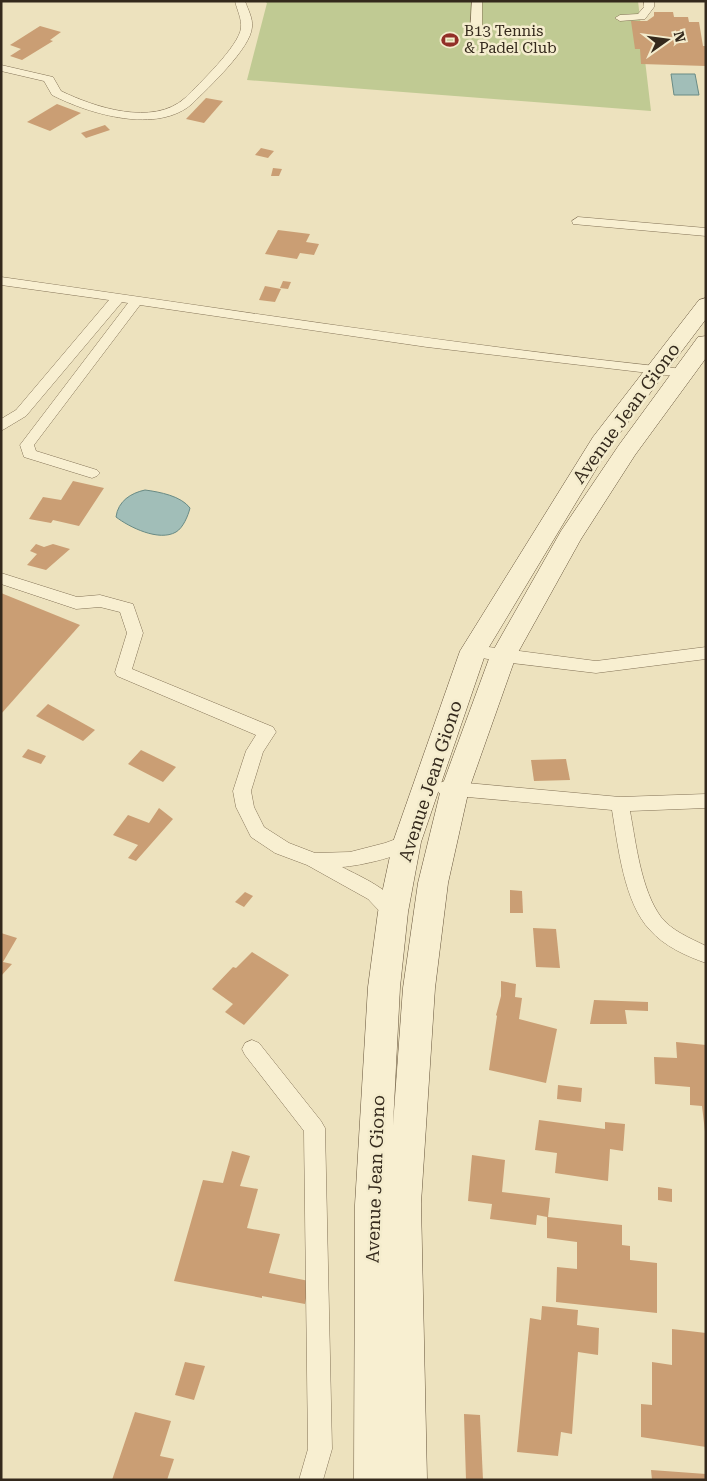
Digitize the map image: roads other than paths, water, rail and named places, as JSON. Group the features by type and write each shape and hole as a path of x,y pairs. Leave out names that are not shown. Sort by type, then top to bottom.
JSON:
{"main road":[{"name":"Avenue Jean Giono","path":"408,1480 404,1193 419,988 434,883 455,789 503,656 570,536 627,450 706,304"},
{"name":"Avenue Jean Giono","path":"373,1480 372,1206 384,987 392,912 407,842 425,785 473,651 601,442 669,372 706,342"}],"lane":[{"path":"1,68 49,79 56,93 84,106 138,117 163,115 182,107 247,35 246,22 240,1"},
{"path":"476,34 477,1"},
{"path":"620,18 641,17 649,7 649,1"},
{"path":"578,221 706,232"},
{"path":"1,281 138,299 387,338 669,372"},
{"path":"1,426 21,413 119,297"},
{"path":"92,473 29,454 27,445 138,299"},
{"path":"1,578 76,604 100,601 127,608 135,633 123,672 267,732 255,751 242,791 246,807 257,832 282,848 314,860 375,894 392,912"},
{"path":"473,651 596,667 706,654"},
{"path":"425,785 620,804 706,801"},
{"path":"620,804 631,866 645,909 663,932 706,955"},
{"path":"314,860 350,860 388,850 407,842"},
{"path":"252,1049 314,1128 320,1449 311,1480"}],"water":[{"path":"671,74 695,74 699,95 674,95"},
{"path":"145,490 163,493 181,500 190,508 185,522 179,530 169,535 153,534 136,529 116,517 122,502 135,493"}],"place":[{"name":"B13 Tennis & Padel Club","path":"450,40"}]}
